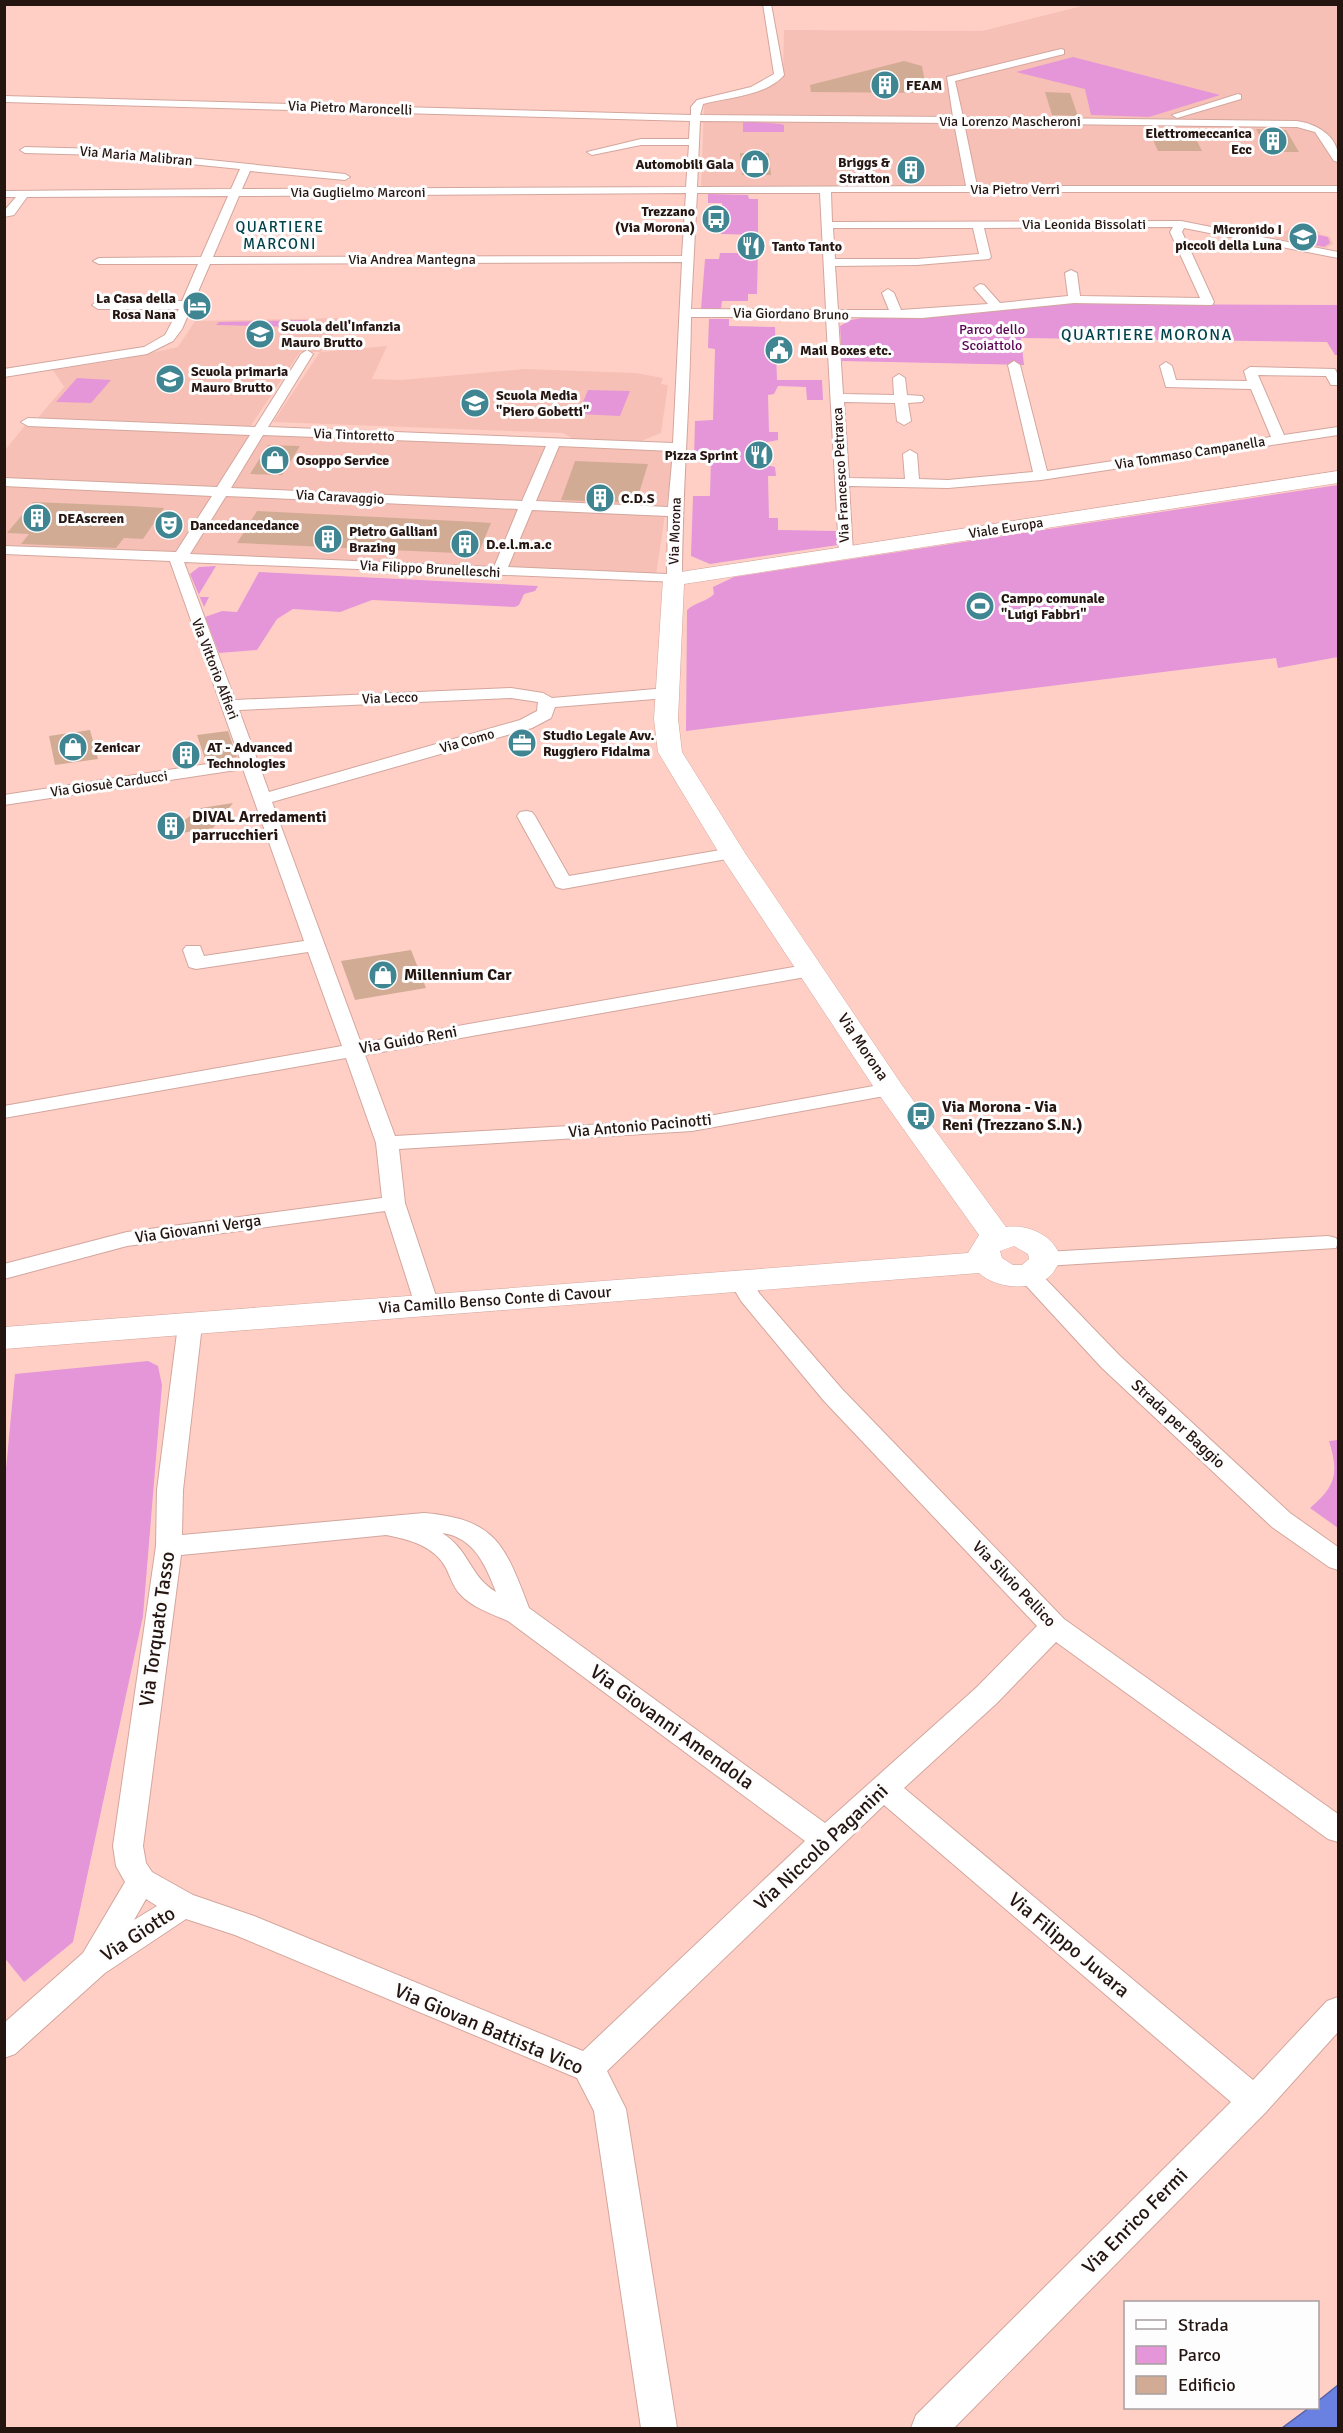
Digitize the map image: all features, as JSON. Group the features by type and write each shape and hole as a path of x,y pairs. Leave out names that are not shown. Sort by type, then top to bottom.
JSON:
{"main road":[{"name":"Viale Europa","path":"674,579 1338,477"},
{"name":"Via Morona","path":"674,579 666,730 670,752 732,853 890,1089 992,1250"},
{"path":"992,1250 1003,1274 1037,1267"},
{"name":"Via Camillo Benso Conte di Cavour","path":"4,1338 742,1282 992,1250"}],"street":[{"path":"695,118 696,107 700,102 763,86 779,75 767,4"},
{"path":"972,188 950,79 1061,52"},
{"path":"1152,122 1238,97"},
{"name":"Via Pietro Maroncelli","path":"4,99 695,118"},
{"path":"184,103 183,112 294,115"},
{"path":"496,121 596,124 619,119 620,116"},
{"name":"Via Lorenzo Mascheroni","path":"695,118 1284,123 1307,125 1321,131 1338,134"},
{"name":"Via Morona","path":"674,579 685,313 692,191 698,136 695,118"},
{"path":"1321,131 1338,159"},
{"path":"592,152 640,142 698,136"},
{"name":"Via Maria Malibran","path":"25,150 102,152 345,177"},
{"path":"4,373 147,350 169,338 176,329 246,166"},
{"name":"Via Pietro Verri","path":"692,191 972,188 1338,189"},
{"name":"Via Francesco Petrarca","path":"825,189 846,552"},
{"name":"Via Guglielmo Marconi","path":"4,194 692,191"},
{"path":"4,214 10,213 24,194"},
{"path":"829,263 917,262 985,257 978,224"},
{"name":"Via Leonida Bissolati","path":"827,225 1181,224 1338,255"},
{"name":"Via Giordano Bruno","path":"685,313 897,315 1074,299 1208,302 1176,232 1181,224"},
{"name":"Via Andrea Mantegna","path":"99,261 688,259"},
{"path":"1071,273 1074,299"},
{"path":"980,288 996,306"},
{"path":"888,292 897,315"},
{"path":"98,305 186,305"},
{"path":"181,559 307,354"},
{"path":"1014,365 1041,476"},
{"path":"1166,366 1171,384 1256,385"},
{"path":"1279,439 1248,367 1330,372 1335,382"},
{"path":"899,378 904,421"},
{"name":"Via Francesco Petrarca","path":"837,398 917,399"},
{"name":"Via Tintoretto","path":"28,422 681,447"},
{"name":"Via Tommaso Campanella","path":"842,482 948,484 1041,476 1338,431"},
{"path":"499,572 554,442"},
{"path":"910,454 912,483"},
{"name":"Via Caravaggio","path":"4,482 675,512"},
{"name":"Via Filippo Brunelleschi","path":"4,550 674,579"},
{"name":"Via Vittorio Alfieri","path":"181,559 262,799 387,1143 394,1203 427,1305"},
{"name":"Via Lecco","path":"229,705 511,693 543,698 548,703"},
{"path":"548,703 667,693"},
{"name":"Via Como","path":"262,799 526,724 545,714 548,703"},
{"name":"Via Giosuè Carducci","path":"4,800 250,763"},
{"path":"526,816 562,883 732,853"},
{"path":"193,950 196,963 315,945"},
{"name":"Via Guido Reni","path":"4,1112 811,970"},
{"name":"Via Antonio Pacinotti","path":"387,1143 692,1125 890,1089"},
{"name":"Via Giovanni Verga","path":"4,1272 127,1239 394,1203"},
{"path":"1037,1267 1328,1243"},
{"name":"Strada per Baggio","path":"1037,1267 1111,1362 1281,1520 1338,1560"},
{"name":"Via Silvio Pellico","path":"742,1282 749,1296 833,1395 1054,1626 1338,1830"},
{"name":"Via Torquato Tasso","path":"141,1881 132,1866 128,1846 169,1546 170,1490 190,1325"},
{"name":"Via Giovanni Amendola","path":"169,1546 434,1522 465,1531 484,1540 499,1562 518,1614"},
{"name":"Via Giovanni Amendola","path":"387,1526 404,1528 440,1546 455,1558 464,1581 472,1589 518,1614 826,1840"},
{"name":"Via Niccolò Paganini","path":"588,2068 826,1840 987,1695 1054,1626"},
{"name":"Via Filippo Juvara","path":"885,1789 1254,2101"},
{"path":"141,1881 183,1905"},
{"name":"Via Giotto","path":"94,1962 141,1881"},
{"name":"Via Giotto","path":"4,2044 94,1962 183,1905"},
{"name":"Via Giovan Battista Vico","path":"183,1905 254,1930 588,2068 610,2109 659,2428"},
{"name":"Via Enrico Fermi","path":"929,2428 1254,2101 1338,2011"}],"shaded area":[{"path":"1090,4 1338,5 1338,187 701,187 704,104 778,82 783,72 784,30 982,31"},
{"name":"Micronido I piccoli della Luna","path":"1292,227 1321,232 1319,234 1330,237 1333,244 1326,248 1274,238"},
{"path":"345,318 321,352 387,346 372,379 401,380 525,369 636,373 663,378 661,384 668,385 661,433 639,442 573,439 563,433 273,422 320,352 300,352 250,427 36,420 64,387 53,370 119,360 178,347 195,321"},
{"path":"27,423 675,449 656,575 5,547 5,450"}],"green space":[{"path":"1073,57 1220,95 1149,117 1091,115 1085,89 1016,72"},
{"path":"743,121 781,124 784,125 784,132 743,132"},
{"path":"708,194 748,195 749,199 758,199 758,235 721,234 722,203 708,203"},
{"path":"1304,232 1328,237 1330,243 1324,247 1291,240"},
{"path":"720,253 758,253 757,294 748,294 748,301 722,301 721,309 701,309 705,259 719,259"},
{"name":"Parco dello Scoiattolo","path":"1069,301 1094,304 1338,305 1338,355 1335,355 1327,342 1021,338 1024,365 842,361 840,326 850,320 920,318"},
{"path":"709,319 729,319 729,326 775,327 777,380 822,380 823,400 807,400 806,387 778,386 774,394 768,395 769,432 778,432 778,440 757,444 758,463 775,467 776,476 768,476 769,518 778,518 778,530 837,531 838,545 710,564 691,556 693,496 710,496 711,458 694,458 695,421 713,420 715,349 708,348"},
{"path":"306,320 302,327 216,325 219,322"},
{"path":"77,378 111,380 91,403 56,402"},
{"path":"588,390 630,391 620,416 578,414"},
{"name":"Campo comunale \"Luigi Fabbri\"","path":"1338,485 1338,657 1278,668 1276,658 686,731 687,610 714,594 713,587 734,577"},
{"path":"216,566 199,594 200,597 209,597 204,607 190,574 199,567"},
{"path":"259,572 538,586 535,591 524,594 519,605 515,607 372,600 340,612 293,609 277,619 257,650 219,653 205,617 222,611 237,612"},
{"path":"148,1361 158,1366 162,1385 143,1616 73,1942 24,1982 4,1957 4,1490 15,1374"},
{"path":"1338,1440 1338,1528 1310,1508 1325,1493 1333,1479 1334,1462 1329,1441"}],"water":[{"path":"1338,2385 1338,2428 1282,2428 1308,2409 1319,2409 1319,2400"}],"building":[{"path":"904,61 922,66 927,93 811,92 810,85"},
{"path":"1045,92 1070,93 1078,116 1052,115"},
{"path":"1148,129 1191,129 1202,151 1158,151"},
{"name":"Elettromeccanica Ecc","path":"1256,129 1286,130 1299,152 1268,152"},
{"name":"Automobili Gala","path":"740,153 769,153 771,175 742,175"},
{"name":"Osoppo Service","path":"268,445 300,446 282,475 250,474"},
{"path":"575,461 648,464 636,503 561,500"},
{"path":"33,502 164,508 143,539 124,538 116,548 21,544 29,534 7,533"},
{"path":"257,511 491,523 478,554 237,543"},
{"name":"Zenicar","path":"90,730 98,759 55,765 49,736"},
{"path":"228,731 237,757 206,762 197,735"},
{"path":"233,803 213,828 163,836 201,808"},
{"name":"Millennium Car","path":"411,950 426,988 355,1000 341,961"}],"place":[{"name":"FEAM","path":"885,85"},
{"name":"Elettromeccanica Ecc","path":"1273,141"},
{"name":"Automobili Gala","path":"755,164"},
{"name":"Briggs & Stratton","path":"911,170"},
{"name":"Trezzano (Via Morona)","path":"716,219"},
{"name":"Micronido I piccoli della Luna","path":"1303,237"},
{"name":"Tanto Tanto","path":"751,246"},
{"name":"La Casa della Rosa Nana","path":"197,306"},
{"name":"Scuola dell'Infanzia Mauro Brutto","path":"260,334"},
{"name":"Mail Boxes etc.","path":"779,350"},
{"name":"Scuola primaria Mauro Brutto","path":"170,379"},
{"name":"Scuola Media \"Piero Gobetti\"","path":"475,403"},
{"name":"Pizza Sprint","path":"759,455"},
{"name":"Osoppo Service","path":"275,460"},
{"name":"C.D.S","path":"600,498"},
{"name":"DEAscreen","path":"37,518"},
{"name":"Dancedancedance","path":"169,525"},
{"name":"Pietro Galliani Brazing","path":"328,539"},
{"name":"D.e.l.m.a.c","path":"465,544"},
{"name":"Campo comunale \"Luigi Fabbri\"","path":"980,606"},
{"name":"Studio Legale Avv. Ruggiero Fidalma","path":"522,743"},
{"name":"Zenicar","path":"73,747"},
{"name":"AT - Advanced Technologies","path":"186,755"},
{"name":"DIVAL Arredamenti parrucchieri","path":"171,826"},
{"name":"Millennium Car","path":"383,975"},
{"name":"Via Morona - Via Reni (Trezzano S.N.)","path":"921,1116"}],"district":[{"name":"QUARTIERE MARCONI","path":"280,236"},
{"name":"QUARTIERE MORONA","path":"1147,335"}]}
